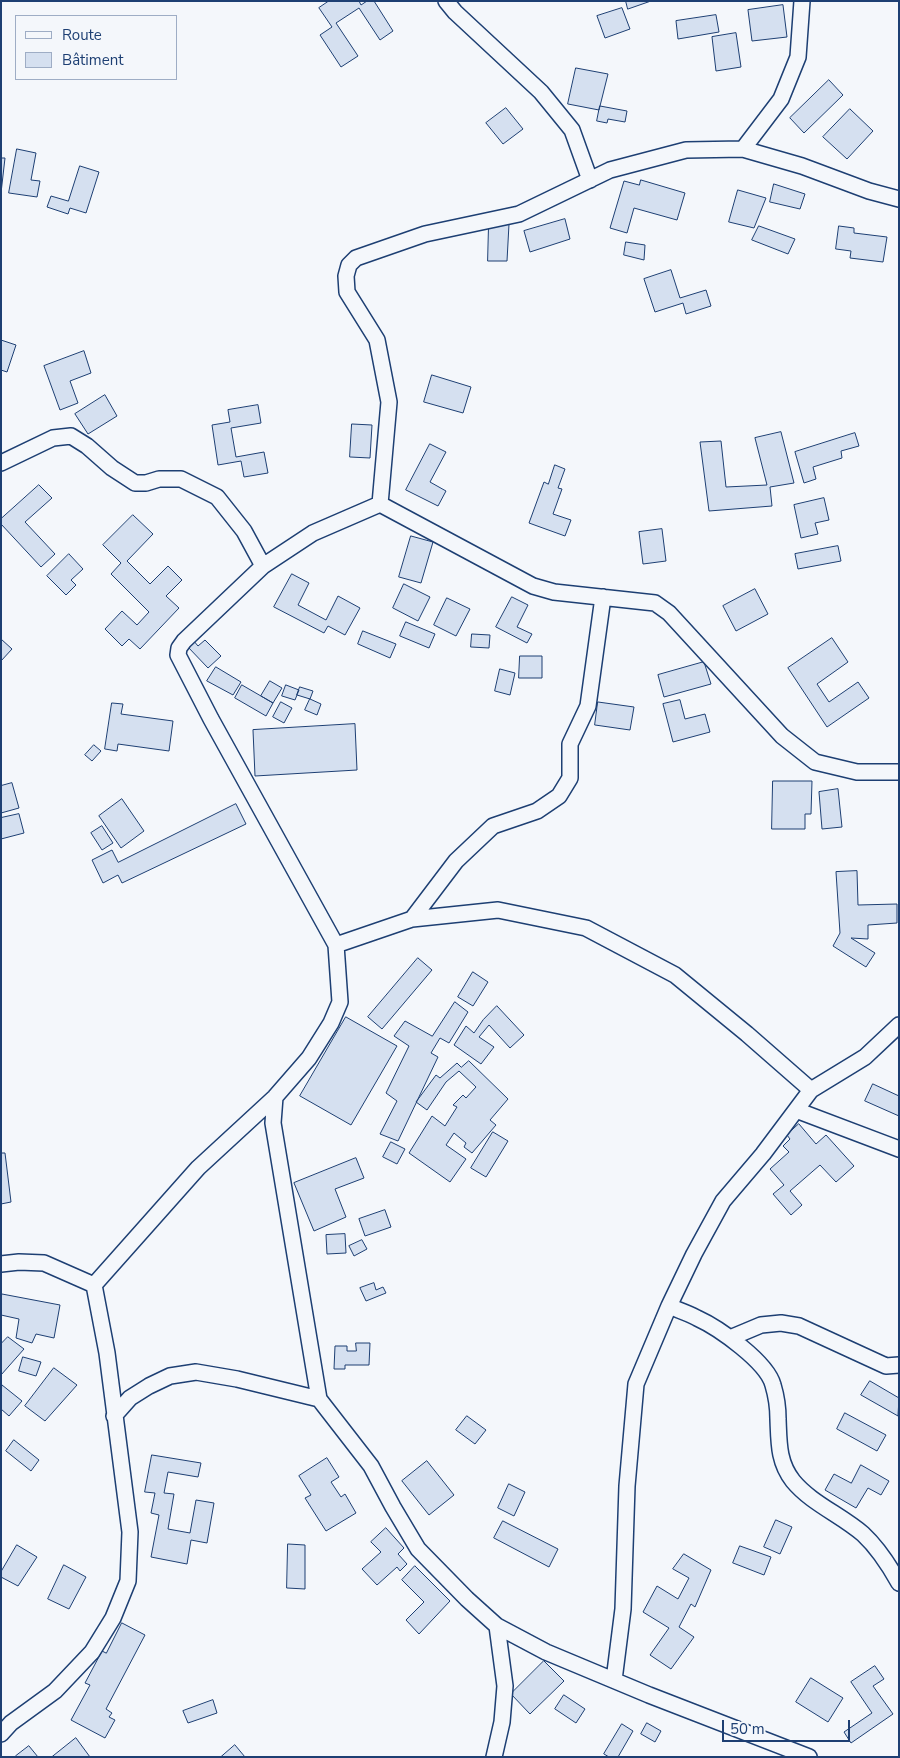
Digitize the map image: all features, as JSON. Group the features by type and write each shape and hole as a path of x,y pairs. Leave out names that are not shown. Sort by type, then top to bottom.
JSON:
{"street":[{"path":"446,1 455,12 541,92 572,130 590,180"},
{"path":"743,149 781,99 798,57 802,1"},
{"path":"380,504 389,402 377,340 347,292 346,276 349,265 356,258 425,234 519,214 610,170 686,150 743,149 802,166 869,191 899,199"},
{"path":"1,463 54,438 70,436 87,446 112,468 135,484 160,479 181,479 217,498 244,531 263,566"},
{"path":"94,1285 198,1168 275,1097 310,1058 331,1024 340,1002 336,944 178,655 179,648 184,641 263,566 313,533 380,504"},
{"path":"380,504 533,586 554,592 655,603 669,613 782,736 814,762 857,772 899,772"},
{"path":"412,919 456,861 493,826 538,810 559,796 570,778 570,744 588,706 593,681 597,631 603,597"},
{"path":"336,944 412,919 498,910 586,928 675,975 747,1034 810,1090"},
{"path":"614,1680 623,1609 628,1486 636,1384 669,1306 694,1254 724,1201 763,1154 810,1090 865,1058 899,1025"},
{"path":"275,1097 273,1123 320,1399 371,1466 418,1549 467,1599 497,1626 546,1652 809,1757"},
{"path":"796,1110 899,1149"},
{"path":"1,1264 19,1262 44,1263 94,1285"},
{"path":"1,1734 11,1723 55,1691 92,1652 113,1618 128,1581 130,1532 107,1352 94,1285"},
{"path":"669,1306 698,1318 730,1338 760,1364 773,1384 782,1464 794,1481 810,1497 863,1534 885,1558 899,1583"},
{"path":"730,1338 761,1325 781,1323 799,1326 886,1366 899,1365"},
{"path":"114,1416 130,1398 149,1386 170,1376 196,1372 236,1379 320,1399"},
{"path":"494,1757 502,1722 504,1686 497,1626"}],"building":[{"path":"329,1 359,1 361,5 367,1 374,1 393,31 380,40 359,8 336,23 358,56 341,67 320,35 332,27 319,8"},
{"path":"626,1 651,1 628,9"},
{"path":"783,5 787,37 752,41 748,10"},
{"path":"622,8 630,29 605,38 597,16"},
{"path":"716,15 719,32 678,39 676,21"},
{"path":"736,33 741,67 716,71 712,37"},
{"path":"576,68 608,74 599,110 568,104"},
{"path":"829,80 843,95 804,133 790,118"},
{"path":"600,106 627,111 625,122 608,119 607,123 597,121"},
{"path":"506,108 523,129 503,144 486,123"},
{"path":"850,109 873,131 847,159 823,137"},
{"path":"17,149 36,153 31,180 40,181 37,197 9,193"},
{"path":"1,158 5,158 1,193"},
{"path":"80,166 99,172 86,213 70,208 68,214 47,207 51,196 68,201"},
{"path":"641,180 685,193 677,220 634,208 627,233 610,228 624,181 639,185"},
{"path":"774,184 805,194 800,209 770,202"},
{"path":"738,190 766,198 754,228 729,222"},
{"path":"565,219 570,239 530,252 524,231"},
{"path":"489,223 509,224 507,261 488,261"},
{"path":"759,226 795,239 788,254 752,240"},
{"path":"839,226 854,228 854,233 887,237 883,262 850,258 851,251 836,249"},
{"path":"626,242 645,245 644,260 624,255"},
{"path":"671,270 680,298 706,290 711,306 686,314 683,303 655,312 644,279"},
{"path":"1,340 16,345 7,372 1,370"},
{"path":"84,351 91,373 70,381 78,403 60,410 44,366"},
{"path":"432,375 471,387 463,413 424,402"},
{"path":"105,395 117,416 88,434 75,414"},
{"path":"258,405 261,423 231,428 236,457 264,452 268,473 244,477 241,461 218,465 212,425 230,422 228,410"},
{"path":"352,424 372,425 370,458 350,457"},
{"path":"781,432 794,483 770,487 772,506 709,511 700,442 721,441 726,487 767,485 755,438"},
{"path":"855,433 859,446 841,451 842,458 813,467 816,479 804,483 795,452"},
{"path":"430,444 446,452 430,482 446,491 438,506 406,490"},
{"path":"555,465 565,469 558,488 562,489 553,514 571,520 565,536 529,523 544,482 548,484"},
{"path":"39,485 52,498 25,522 55,554 41,567 1,524 1,519"},
{"path":"824,498 829,520 815,523 818,534 801,538 794,505"},
{"path":"133,515 153,534 127,561 150,584 168,566 182,580 166,596 179,608 140,649 129,639 122,646 105,629 122,611 137,625 149,612 111,574 121,563 103,545"},
{"path":"662,529 666,561 643,564 639,532"},
{"path":"411,536 433,542 421,583 399,577"},
{"path":"838,546 841,561 798,569 795,554"},
{"path":"69,554 83,569 71,580 76,585 66,595 47,576"},
{"path":"292,574 309,583 298,605 326,620 338,596 360,608 345,635 328,626 324,633 274,607"},
{"path":"404,584 430,597 418,621 393,608"},
{"path":"755,589 768,614 736,631 723,606"},
{"path":"512,597 528,605 517,627 532,634 527,643 496,627"},
{"path":"447,598 470,609 456,636 434,625"},
{"path":"406,622 435,634 429,648 400,636"},
{"path":"363,631 396,644 390,658 358,644"},
{"path":"472,634 490,635 489,648 471,647"},
{"path":"832,638 848,662 817,684 829,702 858,682 869,698 827,727 788,668"},
{"path":"1,639 12,649 1,661"},
{"path":"193,640 198,646 205,640 221,656 208,668 187,646"},
{"path":"520,656 542,656 542,678 519,678"},
{"path":"704,662 711,684 664,697 658,675"},
{"path":"216,667 241,682 233,695 207,681"},
{"path":"500,669 515,673 510,695 495,691"},
{"path":"270,681 282,688 273,703 261,696"},
{"path":"242,685 273,703 266,716 235,698"},
{"path":"286,685 299,690 295,700 282,696"},
{"path":"300,687 313,691 310,699 297,695"},
{"path":"310,699 321,704 317,715 305,710"},
{"path":"680,700 685,719 705,714 710,732 673,742 663,704"},
{"path":"281,702 292,708 284,723 273,717"},
{"path":"598,702 634,707 630,730 595,725"},
{"path":"112,703 123,704 121,714 173,721 169,751 118,744 117,751 105,749"},
{"path":"355,724 357,770 255,776 253,730"},
{"path":"94,745 101,751 92,761 85,755"},
{"path":"773,781 812,781 811,814 805,814 805,829 772,829"},
{"path":"12,783 19,808 1,813 1,786"},
{"path":"838,789 842,827 822,829 819,792"},
{"path":"122,799 144,831 121,848 99,816"},
{"path":"236,804 246,824 122,883 118,875 103,883 92,860 112,850 118,862"},
{"path":"19,814 24,833 1,839 1,818"},
{"path":"102,826 113,843 102,850 91,833"},
{"path":"857,871 858,905 897,904 897,923 868,925 868,939 851,938 875,953 866,967 833,946 840,933 836,872"},
{"path":"418,958 432,970 382,1029 368,1017"},
{"path":"473,972 488,982 473,1006 458,997"},
{"path":"455,1002 468,1012 449,1043 440,1038 431,1053 438,1057 398,1141 380,1134 397,1101 386,1093 409,1046 394,1036 405,1021 432,1036"},
{"path":"497,1006 524,1035 510,1048 489,1025 479,1037 494,1047 481,1064 454,1045 466,1026 474,1033 483,1020"},
{"path":"346,1017 397,1046 351,1125 300,1096"},
{"path":"469,1061 508,1099 490,1120 496,1125 472,1153 464,1147 466,1143 454,1133 446,1145 466,1159 450,1182 409,1153 432,1116 445,1126 457,1107 453,1105 463,1095 466,1098 476,1087 459,1071 446,1082 427,1110 416,1102 436,1075 440,1078 457,1063 461,1067"},
{"path":"873,1084 899,1096 899,1116 865,1101"},
{"path":"799,1124 816,1144 826,1135 854,1166 836,1182 820,1165 790,1191 802,1205 791,1215 773,1194 784,1185 770,1169 789,1152 783,1146 790,1139 787,1135"},
{"path":"493,1132 508,1141 486,1177 471,1168"},
{"path":"391,1142 405,1149 397,1164 383,1157"},
{"path":"1,1153 5,1153 11,1202 1,1204"},
{"path":"356,1158 364,1178 335,1189 346,1217 314,1231 294,1183"},
{"path":"385,1210 391,1227 365,1236 359,1219"},
{"path":"345,1234 346,1253 327,1254 326,1235"},
{"path":"362,1240 367,1249 354,1256 349,1246"},
{"path":"374,1283 376,1290 383,1287 386,1293 366,1301 360,1288"},
{"path":"2,1294 60,1305 54,1338 36,1334 32,1343 16,1338 19,1319 1,1315"},
{"path":"8,1337 24,1349 1,1375 1,1344"},
{"path":"356,1343 370,1343 369,1365 345,1365 345,1369 334,1369 335,1346 347,1346 347,1351 356,1351"},
{"path":"23,1357 41,1362 36,1376 19,1371"},
{"path":"54,1368 77,1385 45,1421 25,1406"},
{"path":"870,1381 899,1398 898,1416 861,1395"},
{"path":"2,1385 22,1401 9,1416 1,1409"},
{"path":"845,1413 886,1435 877,1451 837,1429"},
{"path":"467,1416 486,1430 475,1444 456,1430"},
{"path":"14,1440 39,1460 31,1471 6,1451"},
{"path":"152,1455 201,1463 198,1477 168,1472 164,1493 174,1494 168,1529 190,1533 196,1500 214,1503 207,1543 191,1540 187,1564 151,1557 159,1515 151,1513 155,1493 145,1492"},
{"path":"327,1458 339,1477 331,1482 341,1497 345,1494 356,1513 326,1531 305,1498 311,1495 299,1476"},
{"path":"427,1461 454,1495 429,1515 402,1481"},
{"path":"861,1465 889,1481 881,1495 868,1488 856,1508 825,1490 834,1474 851,1483"},
{"path":"509,1484 525,1492 514,1516 498,1508"},
{"path":"776,1520 792,1527 780,1554 764,1547"},
{"path":"503,1521 558,1549 549,1567 494,1538"},
{"path":"386,1528 404,1548 398,1554 407,1564 400,1571 397,1567 377,1585 362,1569 381,1552 371,1542"},
{"path":"288,1544 305,1545 305,1589 287,1588"},
{"path":"17,1545 37,1557 18,1586 1,1577 1,1572"},
{"path":"740,1546 771,1557 764,1575 733,1563"},
{"path":"684,1554 711,1570 695,1607 691,1604 679,1627 694,1637 671,1669 650,1655 669,1628 643,1612 657,1586 678,1599 689,1578 673,1569"},
{"path":"64,1565 86,1577 69,1609 48,1599"},
{"path":"415,1566 450,1601 419,1634 406,1620 424,1602 402,1580"},
{"path":"122,1623 145,1635 106,1709 112,1713 109,1717 115,1720 105,1738 71,1720 90,1685 85,1683 102,1651 106,1653"},
{"path":"544,1661 564,1681 530,1714 511,1694"},
{"path":"875,1666 884,1679 873,1686 893,1714 851,1743 844,1732 872,1713 851,1682"},
{"path":"811,1678 843,1698 828,1722 796,1702"},
{"path":"564,1695 585,1709 576,1723 555,1709"},
{"path":"213,1700 217,1713 188,1723 183,1711"},
{"path":"647,1723 661,1731 655,1742 641,1734"},
{"path":"622,1724 633,1731 618,1757 609,1757 604,1754"},
{"path":"76,1738 90,1757 52,1757"},
{"path":"235,1745 245,1757 221,1757"},
{"path":"29,1746 38,1757 16,1756"}]}
